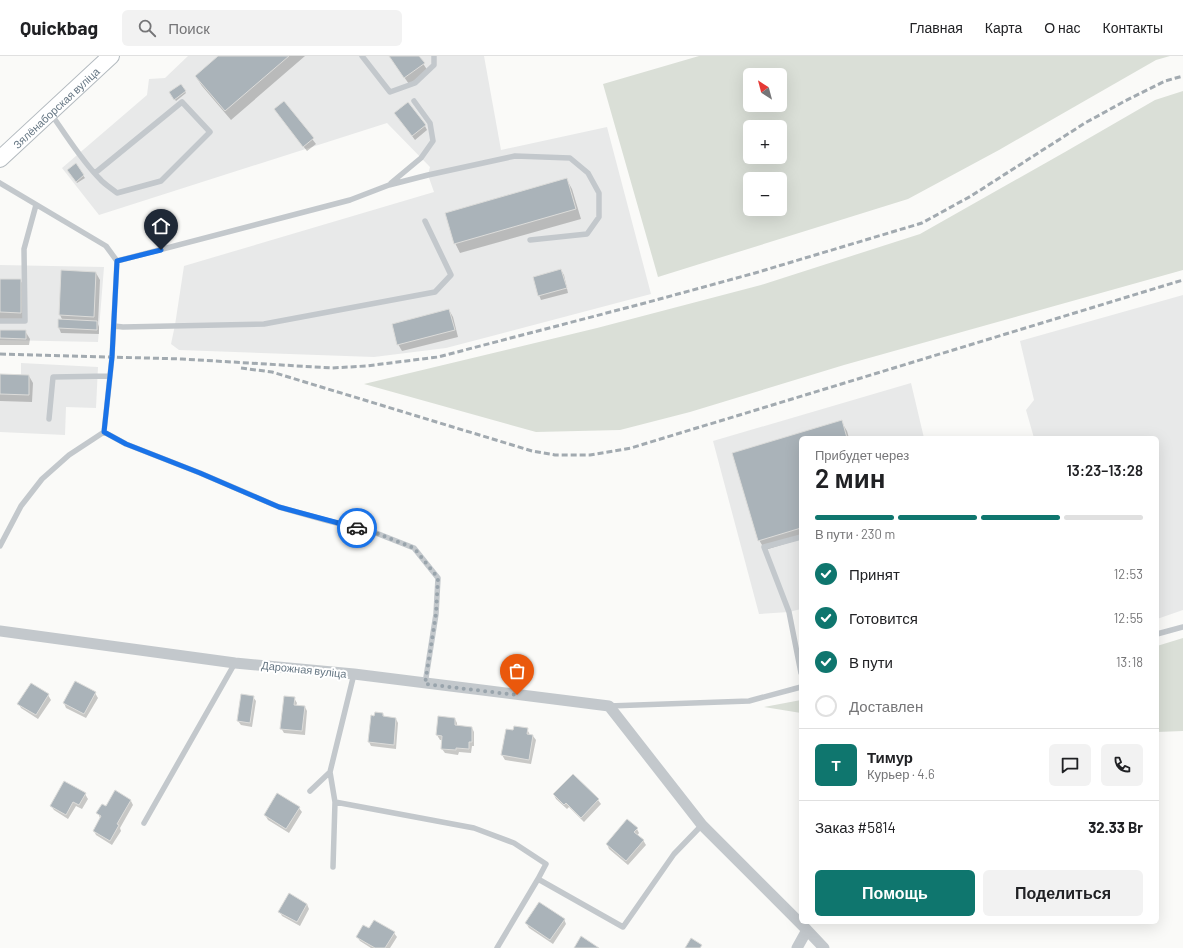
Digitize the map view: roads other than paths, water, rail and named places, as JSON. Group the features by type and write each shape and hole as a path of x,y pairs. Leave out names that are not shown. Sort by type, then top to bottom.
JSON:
{"main road":[{"name":"Зялёнаборская вуліца","path":"0,159 110,56"}],"street":[{"name":"Дарожная вуліца","path":"0,631 235,662 354,674 609,706"},
{"path":"609,706 702,825 799,921"},
{"path":"802,924 824,948"},
{"path":"797,948 808,930"}],"lane":[{"path":"362,56 390,92 415,83 434,65 434,56"},
{"path":"389,185 421,158 433,141 430,123 414,101"},
{"path":"50,112 94,173 100,180 117,192 161,181 210,132 182,102 94,173"},
{"path":"117,261 350,200 389,185 428,175 515,156 570,158 588,173 599,193 599,218 587,234 530,240"},
{"path":"0,183 106,246 117,261 114,326 104,432"},
{"path":"0,321 26,321 24,249 36,205"},
{"path":"114,326 264,324 435,292 451,275 425,221"},
{"path":"49,419 53,377 109,376"},
{"path":"0,546 20,506 42,479 69,455 104,432"},
{"path":"104,432 126,444 200,473 279,507 376,533 414,548 438,578 436,614 425,684"},
{"path":"799,538 764,547 789,612 799,663"},
{"path":"1159,633 1183,627"},
{"path":"144,824 235,662"},
{"path":"333,867 335,802 330,772 354,674"},
{"path":"609,706 749,701 799,688"},
{"path":"310,791 330,772"},
{"path":"335,802 474,828 514,843 546,864 497,948"},
{"path":"538,879 623,927 674,854 702,825"}],"railway":[{"path":"0,354 182,359 332,368 366,366 438,357 755,273 922,223 971,196 1085,123 1165,81 1183,76"},
{"path":"241,368 272,372 532,451 555,455 590,455 631,448 1183,280"}]}
